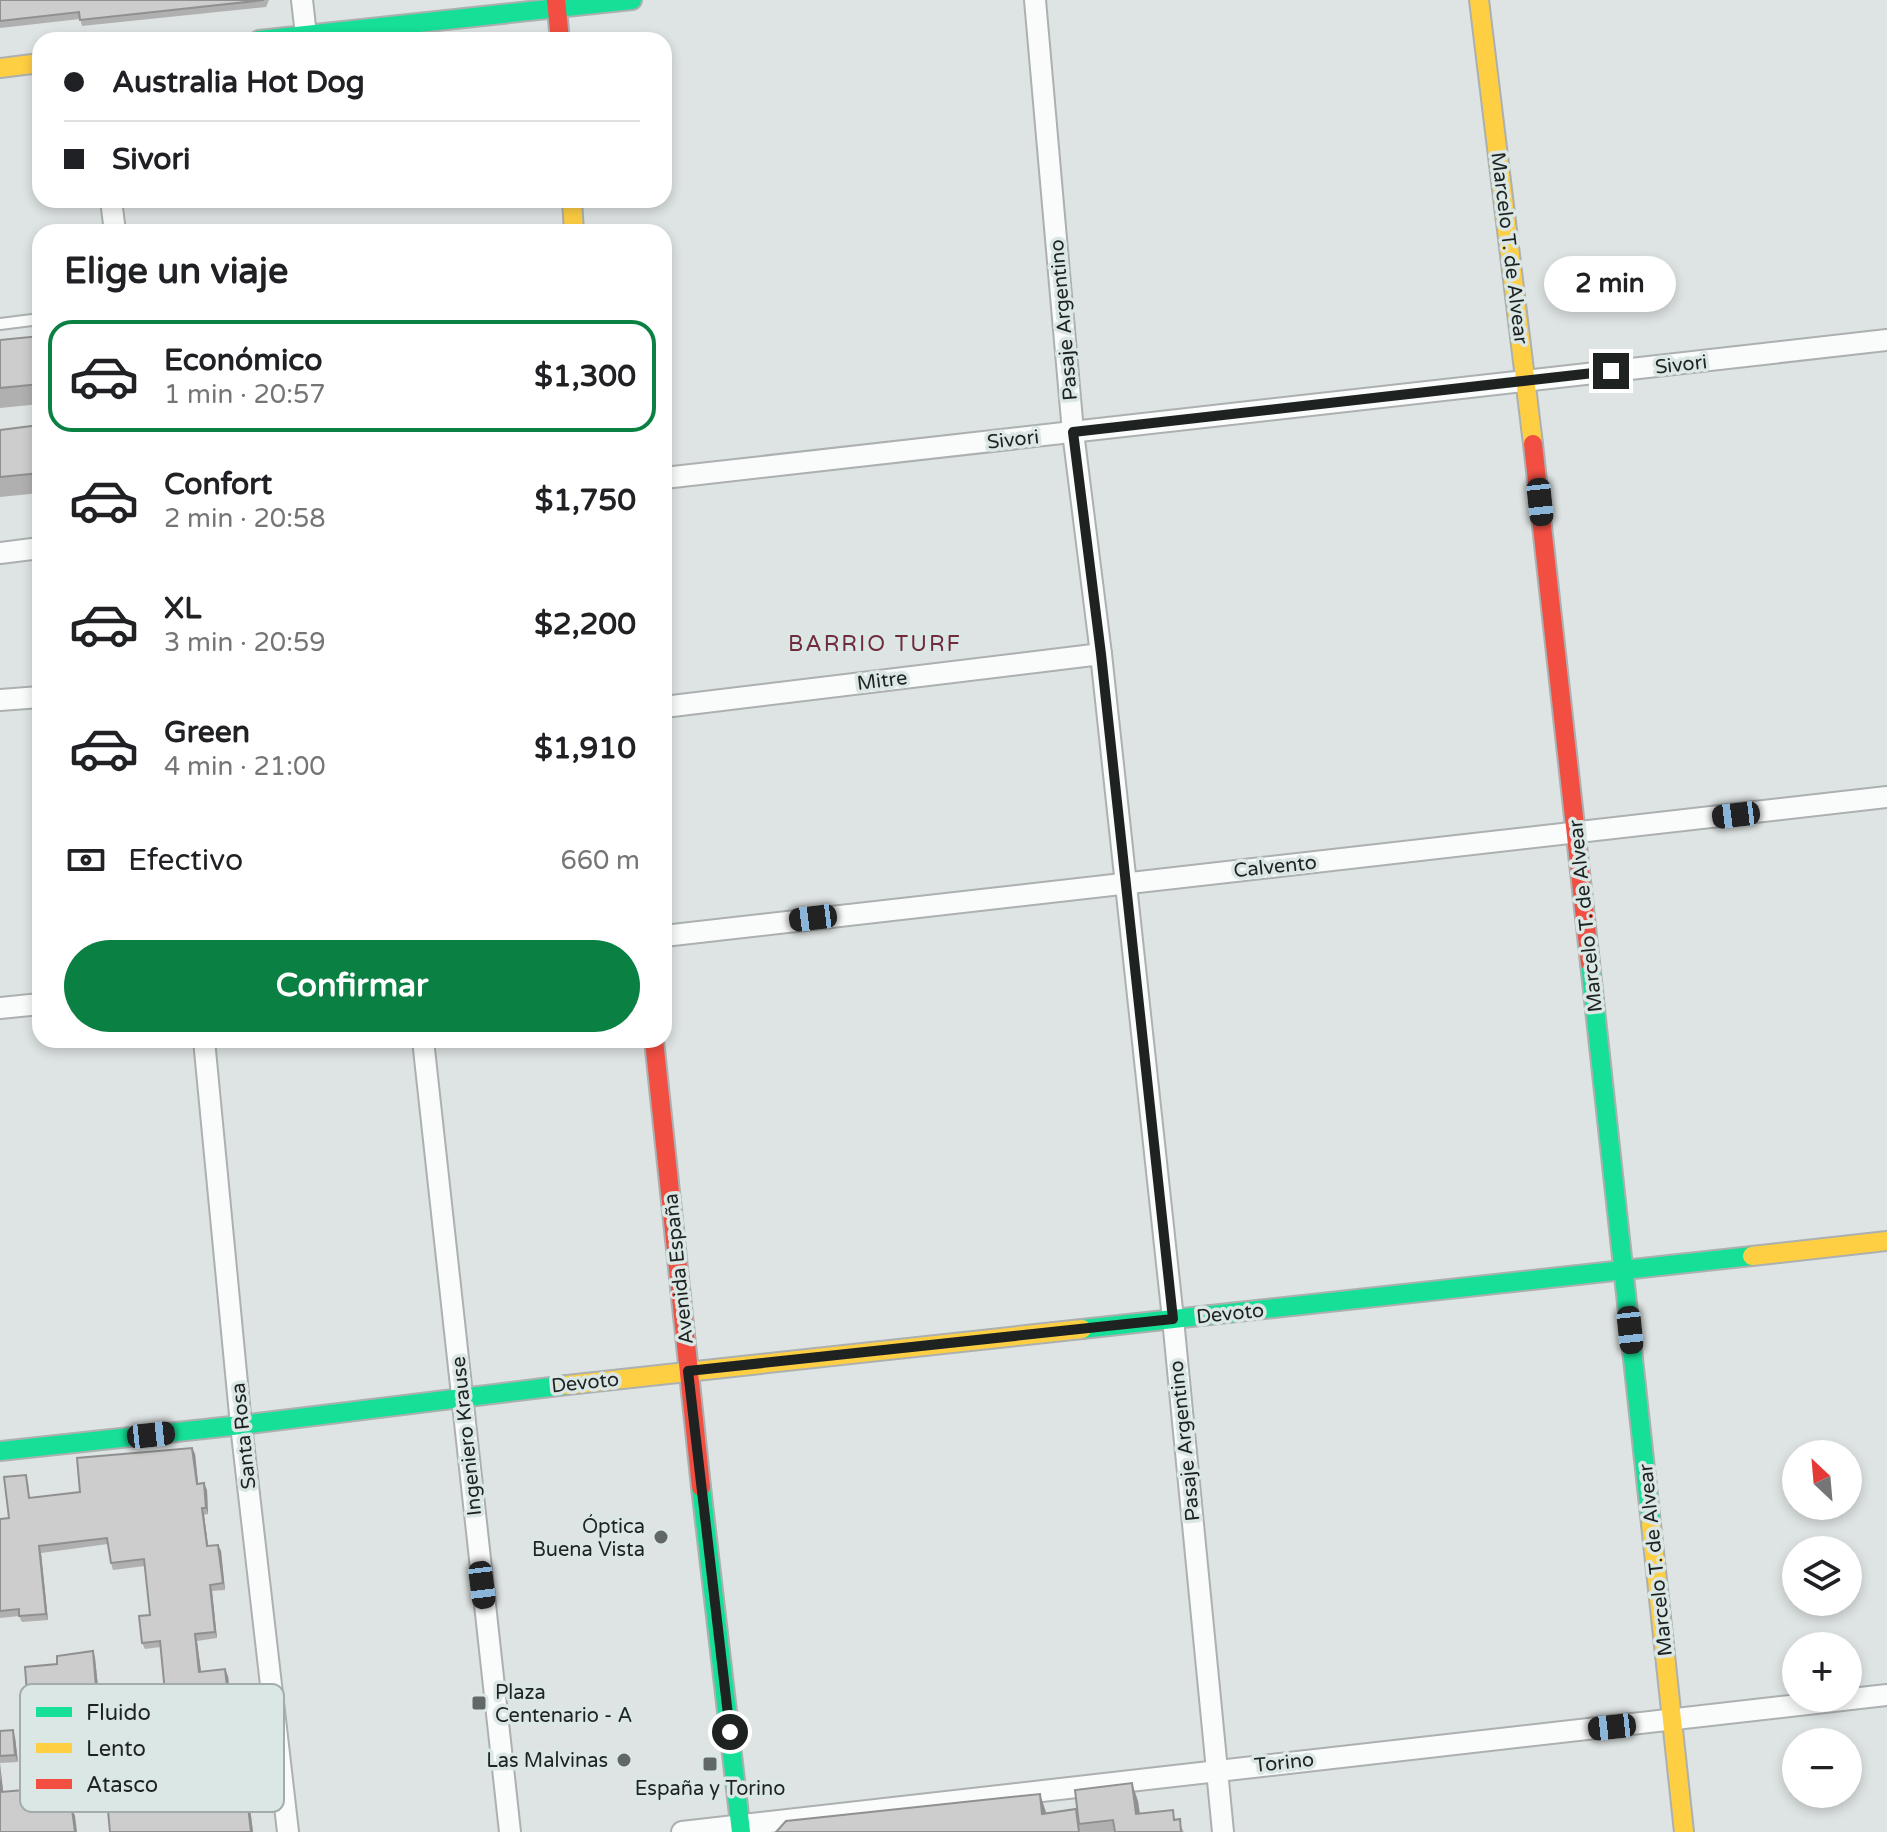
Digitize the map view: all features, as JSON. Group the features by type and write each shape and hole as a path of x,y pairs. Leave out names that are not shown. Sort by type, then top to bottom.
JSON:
{"street":[{"path":"302,0 306,32"},
{"path":"330,32 556,4 632,0"},
{"name":"Pasaje Argentino","path":"1035,0 1073,432 1101,654 1173,1319 1223,1832"},
{"name":"Marcelo T. de Alvear","path":"1479,0 1526,381 1684,1832"},
{"path":"556,4 559,32"},
{"path":"0,68 32,64"},
{"name":"Sivori","path":"672,477 1887,340"},
{"path":"0,553 32,549"},
{"name":"Mitre","path":"672,706 1101,654"},
{"path":"0,700 32,698"},
{"name":"Calvento","path":"672,935 1887,797"},
{"path":"0,1008 32,1005"},
{"name":"Santa Rosa","path":"205,1048 241,1425 271,1684"},
{"name":"Ingeniero Krause","path":"424,1048 510,1832"},
{"name":"Avenida España","path":"655,1048 688,1371 741,1828"},
{"name":"Devoto","path":"0,1451 241,1425 461,1396 1887,1241"},
{"name":"Torino","path":"682,1832 741,1828 1216,1770 1887,1695"},
{"name":"Santa Rosa","path":"284,1797 288,1832"}],"lane":[{"path":"0,324 32,320"}],"building":[{"path":"0,0 264,0 80,20 79,12 0,21"},
{"path":"32,337 32,385 0,388 0,340"},
{"path":"32,426 32,474 0,477 0,430"},
{"path":"192,1448 197,1484 204,1483 206,1508 202,1508 207,1546 218,1545 223,1583 210,1585 215,1632 195,1634 199,1672 225,1669 227,1684 164,1684 160,1641 142,1643 139,1616 150,1615 144,1559 111,1563 107,1538 39,1546 46,1614 19,1616 19,1609 0,1611 0,1519 9,1518 4,1477 26,1475 29,1498 80,1492 77,1458"},
{"path":"93,1651 96,1684 26,1684 25,1667 57,1664 57,1656"},
{"path":"13,1730 15,1755 0,1756 0,1731"},
{"path":"0,1780 1,1792 20,1790 20,1812 72,1812 75,1832 0,1832"},
{"path":"1132,1783 1136,1814 1173,1810 1174,1820 1180,1819 1181,1832 1115,1832 1113,1820 1079,1824 1075,1790"},
{"path":"1040,1794 1042,1814 1076,1809 1079,1832 776,1832 786,1821"},
{"path":"108,1812 249,1812 251,1832 110,1832"}],"traffic: fast":[{"path":"334,32 632,0"},
{"path":"1590,963 1651,1524"},
{"path":"1082,1329 1752,1256"},
{"path":"0,1451 567,1385"},
{"path":"701,1487 741,1832"}],"traffic: slow":[{"path":"1479,0 1533,444"},
{"path":"0,68 32,64"},
{"path":"572,208 574,224"},
{"path":"1752,1256 1887,1241"},
{"path":"567,1385 1082,1329"},
{"path":"1651,1524 1684,1832"}],"traffic: jam":[{"path":"556,0 559,32"},
{"path":"1533,444 1590,963"},
{"path":"655,1048 701,1487"}],"place":[{"name":"Óptica Buena Vista","path":"661,1537"},
{"name":"Plaza Centenario - A","path":"479,1703"},
{"name":"Las Malvinas","path":"624,1760"},
{"name":"España y Torino","path":"710,1764"}],"district":[{"name":"BARRIO TURF","path":"875,643"}],"route":[{"path":"730,1732 688,1371 1173,1319 1101,654 1073,432 1611,371"}]}
